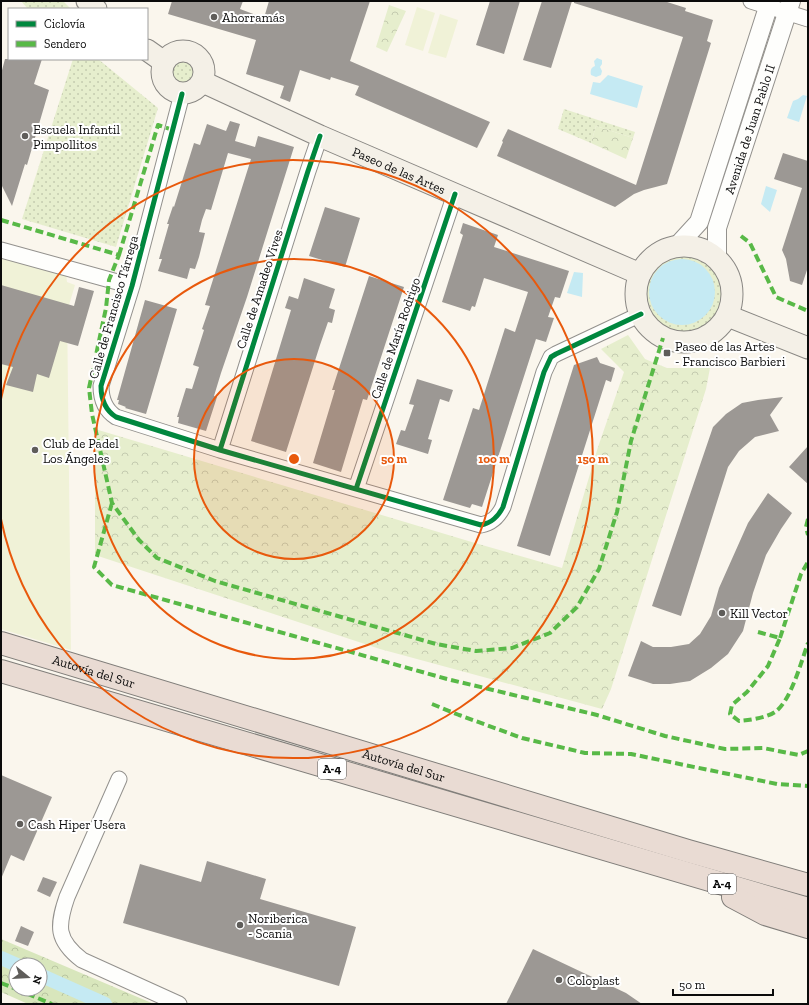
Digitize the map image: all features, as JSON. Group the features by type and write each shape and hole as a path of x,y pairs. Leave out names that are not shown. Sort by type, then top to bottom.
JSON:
{"highway":[{"name":"Autovía del Sur","path":"1,643 808,886"},
{"name":"Autovía del Sur","path":"1,670 808,909"},
{"path":"693,876 765,914 808,928"}],"main road":[{"path":"87,1 95,8"},
{"path":"181,50 193,52 200,58 205,70 203,82 194,91 182,94 172,90 165,84 162,74 164,62 171,54 181,50"},
{"path":"148,51 164,62"},
{"name":"Paseo de las Artes","path":"203,82 320,136 640,274"},
{"path":"677,246 689,246 703,249 717,258 726,269 731,282 733,299 728,316 718,329 706,338 693,342 678,342 663,338 654,332 646,324 640,314 636,295 636,288 640,274 648,262 657,254 677,246"},
{"path":"728,316 808,348"}],"street":[{"path":"751,1 789,7 808,19"},
{"name":"Avenida de Juan Pablo II","path":"677,246 699,222 769,4"},
{"name":"Avenida de Juan Pablo II","path":"717,258 717,228 789,7"},
{"name":"Calle de Francisco Tárrega","path":"182,94 132,286 101,386 101,393 105,406 116,418 473,524 489,524 500,513 503,507 544,372 551,357 597,333 640,314"},
{"name":"Calle de Amadeo Vives","path":"220,450 320,136"},
{"name":"Calle de María Rodrigo","path":"356,489 455,194"},
{"path":"1,250 132,286"},
{"path":"118,779 67,896 61,914 63,942 71,952 82,960 180,1004"}],"green space":[{"path":"21,1 63,1 70,8 27,8"},
{"path":"389,5 406,11 387,52 376,47"},
{"path":"417,7 435,13 423,51 405,45"},
{"path":"440,14 458,20 446,58 428,53"},
{"path":"765,45 768,46 712,220 709,219"},
{"path":"183,59 192,63 196,72 192,81 183,85 174,81 170,72 174,63"},
{"path":"73,60 99,60 158,108 116,247 22,219"},
{"path":"564,109 635,132 633,138 596,126 591,143 558,129"},
{"path":"596,126 633,138 626,159 591,143"},
{"name":"Club de Padel Los Ángeles","path":"1,254 66,272 67,282 75,285 69,305 67,305 71,650 1,629"},
{"path":"685,256 700,259 712,267 720,279 723,294 720,309 712,321 700,329 685,332 670,329 658,321 650,309 647,294 650,279 658,267 670,259"},
{"path":"628,335 645,359 667,368 710,368 706,389 611,689 602,709 380,649 95,555 95,429 562,568 598,447 624,372 601,349"},
{"path":"1,939 43,957 8,957 8,995 1,992"},
{"path":"48,959 154,1004 28,1004 12,997 48,997"}],"water":[{"path":"597,58 602,60 600,67 602,71 601,75 596,77 591,75 591,72 592,68 595,66 594,61"},
{"path":"608,75 643,86 637,108 590,94 593,82 600,83"},
{"path":"803,95 807,96 799,122 787,118 793,101"},
{"path":"766,186 777,190 770,212 761,204"},
{"path":"682,259 695,262 705,269 712,279 715,292 712,305 705,315 695,322 682,325 669,322 659,315 652,305 649,292 652,279 659,269 669,262"},
{"path":"574,272 583,273 582,297 567,293"}],"building":[{"path":"172,1 243,1 240,9 264,18 269,1 370,1 350,61 490,122 477,148 355,95 359,86 331,77 330,80 300,70 290,102 280,98 284,86 246,74 256,40 168,14"},
{"path":"490,1 520,1 504,54 476,45"},
{"path":"542,1 572,1 551,68 523,60"},
{"path":"574,1 664,1 686,8 685,11 713,20 707,41 711,43 667,184 634,194 615,207 497,156 508,129 636,185 683,37 574,3"},
{"path":"5,59 42,60 34,84 49,90 27,165 25,164 12,206 1,184 1,74"},
{"path":"230,121 240,124 235,141 255,147 258,136 294,147 247,297 221,373 214,396 217,397 206,431 178,423 179,417 177,417 186,388 192,389 199,367 193,365 204,330 202,329 210,306 205,305 251,159 228,153 211,210 206,209 202,220 199,232 205,233 199,257 195,269 190,268 187,279 158,271 162,259 159,259 169,224 167,224 173,206 174,207 194,143 200,145 207,124 226,131"},
{"path":"783,153 808,161 808,267 802,285 790,281 786,259 782,250 802,188 774,179"},
{"path":"325,207 360,218 345,267 309,256"},
{"path":"463,223 498,235 494,247 569,271 560,298 555,297 548,317 554,318 546,342 536,339 482,507 472,504 470,508 443,500 473,408 479,410 505,328 515,332 528,292 484,278 475,307 472,306 470,311 442,302 463,235 460,233"},
{"path":"369,276 404,287 367,400 363,399 341,472 313,463 335,390 332,390"},
{"path":"304,278 335,289 329,308 335,310 332,323 328,322 320,345 286,452 251,441 291,310 285,308 289,296 298,299"},
{"path":"1,285 74,306 79,287 94,291 78,346 60,341 49,378 37,374 33,392 6,385 13,367 1,364"},
{"path":"145,300 177,309 146,414 125,408 126,407 118,404 119,400 117,400"},
{"path":"597,357 600,363 615,368 611,382 606,380 550,556 517,546 574,365"},
{"path":"417,379 453,390 449,402 440,399 428,439 432,440 428,454 396,444 401,430 405,431 414,405 409,404"},
{"path":"783,397 770,415 779,431 755,437 739,451 728,467 681,616 652,606 713,427 726,414 742,403"},
{"path":"808,446 808,484 789,467"},
{"path":"768,493 792,513 766,555 753,593 743,631 728,654 711,668 690,681 670,684 653,684 628,676 641,641 653,647 671,647 689,644 700,634 711,616 719,588 748,523"},
{"name":"Cash Hiper Usera","path":"1,775 52,797 24,861 11,855 1,879"},
{"name":"Noriberica - Scania","path":"207,861 266,879 260,899 356,927 339,986 123,923 140,864 201,882"},
{"path":"43,877 57,882 50,897 37,891"},
{"path":"21,926 34,932 28,946 15,941"},
{"name":"Coloplast","path":"533,949 626,993 642,1004 506,1004"}],"waterway":[{"path":"1,958 8,961"},
{"path":"48,979 105,1004"}],"marked path":[{"path":"119,255 158,125 173,130"},
{"path":"1,220 119,255 109,280 106,308 89,388 92,414 112,503 139,540 157,558 215,581 436,644 476,651 512,648 550,633 577,607 599,569 617,512 631,441 663,338"},
{"path":"741,236 750,243 776,297 808,311"},
{"path":"112,503 94,567 112,585 447,679 597,715 665,736 725,749 763,748 799,755 808,751"},
{"path":"808,519 806,527 808,535"},
{"path":"780,638 801,574 808,562"},
{"path":"758,632 780,638 768,666 747,692 732,705 730,714 739,721 767,716 781,707 791,690 808,643"},
{"path":"432,704 522,738 585,753 631,754 777,784 808,786"},
{"path":"1,983 8,986"},
{"path":"35,997 52,1004"}],"cycle path":[{"path":"182,94 132,286 101,386 104,404 106,408 116,417 220,450 481,525 494,519 503,507 544,372 551,357 641,314"},
{"path":"220,450 320,136"},
{"path":"356,489 455,194"}],"place":[{"name":"Ahorramás","path":"214,17"},
{"name":"Escuela Infantil Pimpollitos","path":"25,136"},
{"name":"Paseo de las Artes - Francisco Barbieri","path":"667,353"},
{"name":"Club de Padel Los Ángeles","path":"35,450"},
{"name":"Kill Vector","path":"722,613"},
{"name":"Cash Hiper Usera","path":"20,824"},
{"name":"Noriberica - Scania","path":"240,925"},
{"name":"Coloplast","path":"559,980"}]}
